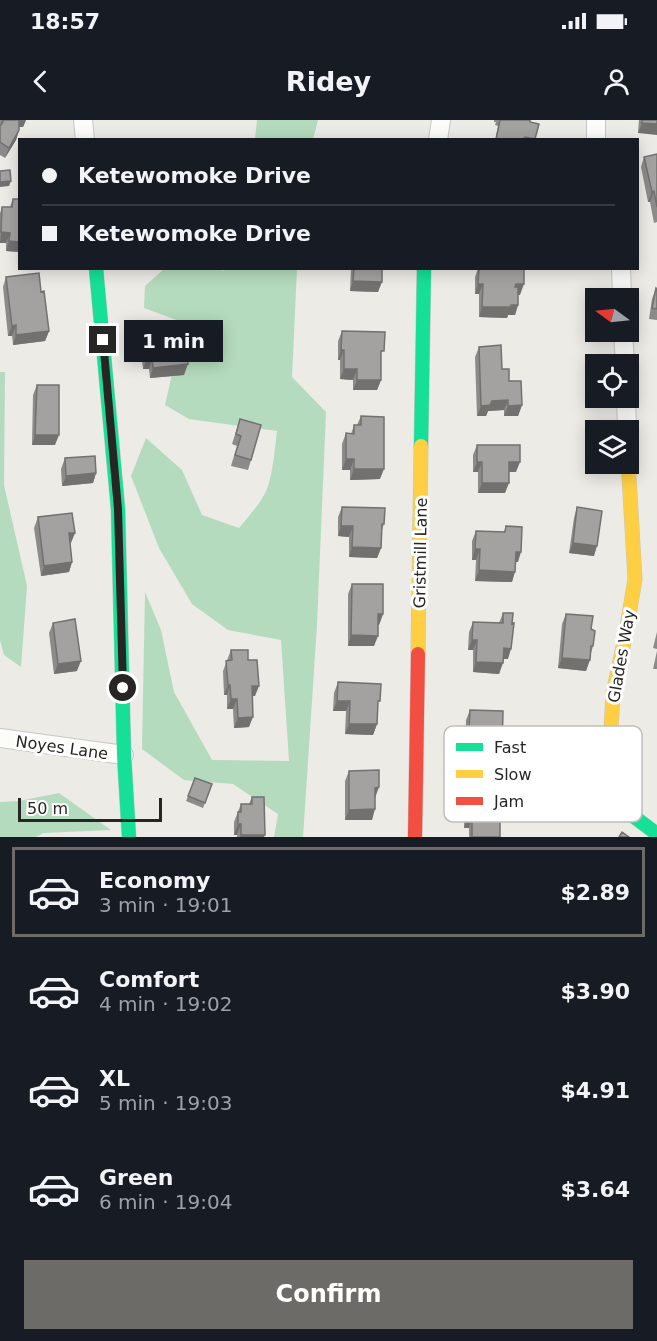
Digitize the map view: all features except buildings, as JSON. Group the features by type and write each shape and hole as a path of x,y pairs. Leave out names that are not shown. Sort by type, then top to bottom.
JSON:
{"street":[{"path":"83,120 85,138"},
{"path":"438,138 441,120"},
{"path":"596,120 596,138"},
{"path":"96,270 118,509 124,755 129,837"},
{"name":"Gristmill Lane","path":"415,837 424,270"},
{"path":"621,270 622,288"},
{"name":"Glades Way","path":"610,726 613,693 635,579 629,474"},
{"name":"Noyes Lane","path":"0,738 124,755"},
{"name":"Glades Way","path":"641,822 657,834"}],"green space":[{"path":"257,120 318,120 313,138 255,138"},
{"path":"163,270 297,270 292,377 326,412 317,625 303,837 274,837 278,814 233,784 184,780 142,749 145,592 161,630 174,692 212,760 289,761 281,640 228,630 192,604 159,548 131,476 146,438 182,470 202,515 239,528 267,489 277,431 189,419 165,405 173,370 193,326 144,308 145,286"},
{"path":"0,372 5,372 4,485 27,586 21,667 4,655 0,640"},
{"path":"59,793 111,830 43,833 36,837 0,837 0,802 19,801"}],"traffic: fast":[{"path":"96,270 118,509 124,755 129,837"},
{"path":"421,446 424,270"},
{"path":"641,822 657,834"}],"traffic: slow":[{"path":"418,654 421,446"},
{"path":"611,726 613,693 635,579 629,474"}],"traffic: jam":[{"path":"415,837 418,654"}],"route":[{"path":"103,340 118,509 123,688"}]}
